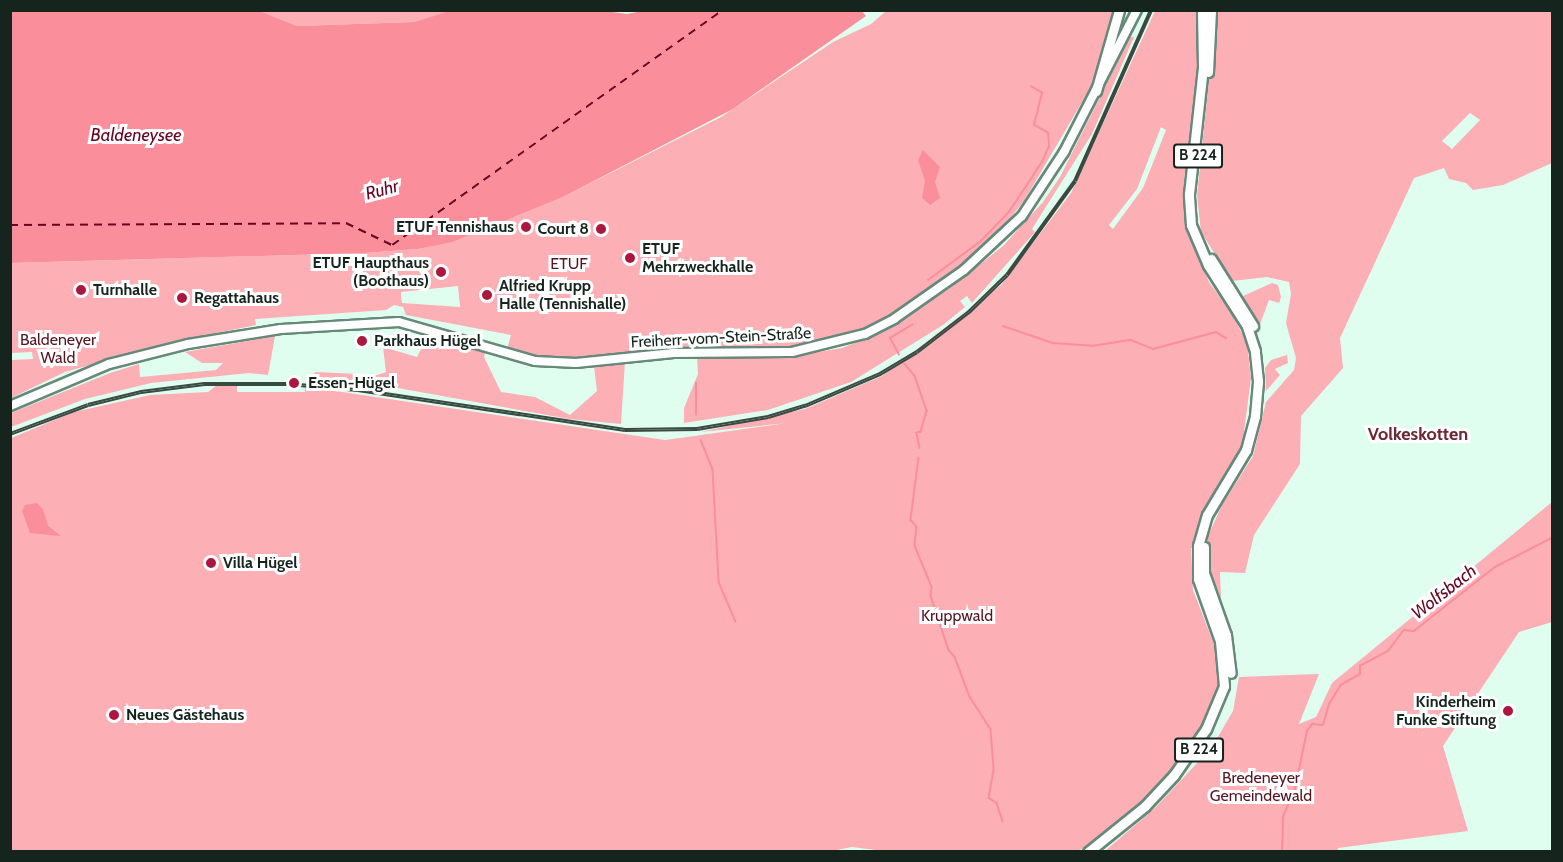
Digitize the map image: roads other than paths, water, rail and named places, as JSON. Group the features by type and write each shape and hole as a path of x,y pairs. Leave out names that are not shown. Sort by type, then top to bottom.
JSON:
{"main road":[{"path":"1096,91 1119,10"},
{"name":"Freiherr-vom-Stein-Straße","path":"10,406 83,374 188,344 281,329 388,322 420,325 517,356 552,362 673,353 792,352 840,342 894,319 1003,237 1050,177 1137,10"},
{"name":"B 224","path":"1088,852 1129,820 1174,774 1206,729 1224,686 1220,641 1198,579 1198,546 1207,515 1246,450 1255,416 1258,381 1255,351 1247,326 1208,265 1191,225 1189,194 1203,68 1202,10"},
{"name":"B 224","path":"1100,852 1147,812 1182,772 1217,722 1229,688 1229,646 1209,591 1204,547 1216,510 1251,452 1261,417 1263,380 1261,350 1252,322 1206,251 1197,224 1195,176 1211,49 1211,10"}],"water":[{"name":"Baldeneysee","path":"453,10 598,10 627,14 647,10 861,10 866,16 733,109 563,197 452,242 418,249 365,253 11,263 11,11 260,11 297,26 414,22"},
{"path":"923,150 940,167 935,182 940,198 930,205 922,198 925,181 918,160"},
{"path":"37,503 43,509 48,526 61,536 30,533 22,511 25,505"}],"waterway":[{"path":"928,280 981,241 1009,212 1042,162 1049,146 1048,133 1034,125 1042,93 1032,87"},
{"path":"899,355 890,338 912,325"},
{"path":"1003,326 1053,343 1092,346 1131,340 1153,349 1216,332 1226,338"},
{"path":"905,364 915,376 927,411 921,432 917,433 920,448"},
{"path":"696,383 696,415"},
{"path":"701,440 713,470 719,582 736,622"},
{"path":"919,458 911,520 917,527 915,546 932,587 931,596 949,650 955,657 970,697 991,729 994,770 989,798 997,803 1003,821"},
{"name":"Wolfsbach","path":"1282,852 1283,817 1295,789 1307,731 1312,724 1323,725 1329,704 1341,685 1360,674 1360,666 1388,651 1404,630 1414,631 1495,567 1552,538"}],"railway":[{"path":"10,434 88,405 141,392 204,384 287,384 358,390 625,430 697,429 768,417 805,406 880,374 917,352 969,312 1007,275 1075,181 1151,10"}],"place":[{"name":"ETUF Tennishaus","path":"526,227"},
{"name":"Court 8","path":"601,229"},
{"name":"ETUF Mehrzweckhalle","path":"630,258"},
{"name":"ETUF Haupthaus (Boothaus)","path":"441,272"},
{"name":"Turnhalle","path":"81,290"},
{"name":"Alfried Krupp Halle (Tennishalle)","path":"487,295"},
{"name":"Regattahaus","path":"182,298"},
{"name":"Parkhaus Hügel","path":"362,341"},
{"name":"Essen-Hügel","path":"294,383"},
{"name":"Villa Hügel","path":"211,563"},
{"name":"Kinderheim Funke Stiftung","path":"1508,711"},
{"name":"Neues Gästehaus","path":"114,715"}],"district":[{"name":"Volkeskotten","path":"1418,434"}],"water label":[{"name":"Ruhr","path":"382,190"}],"park label":[{"name":"ETUF","path":"569,264"},
{"name":"Baldeneyer Wald","path":"58,349"},
{"name":"Kruppwald","path":"957,616"},
{"name":"Bredeneyer Gemeindewald","path":"1261,787"}]}
